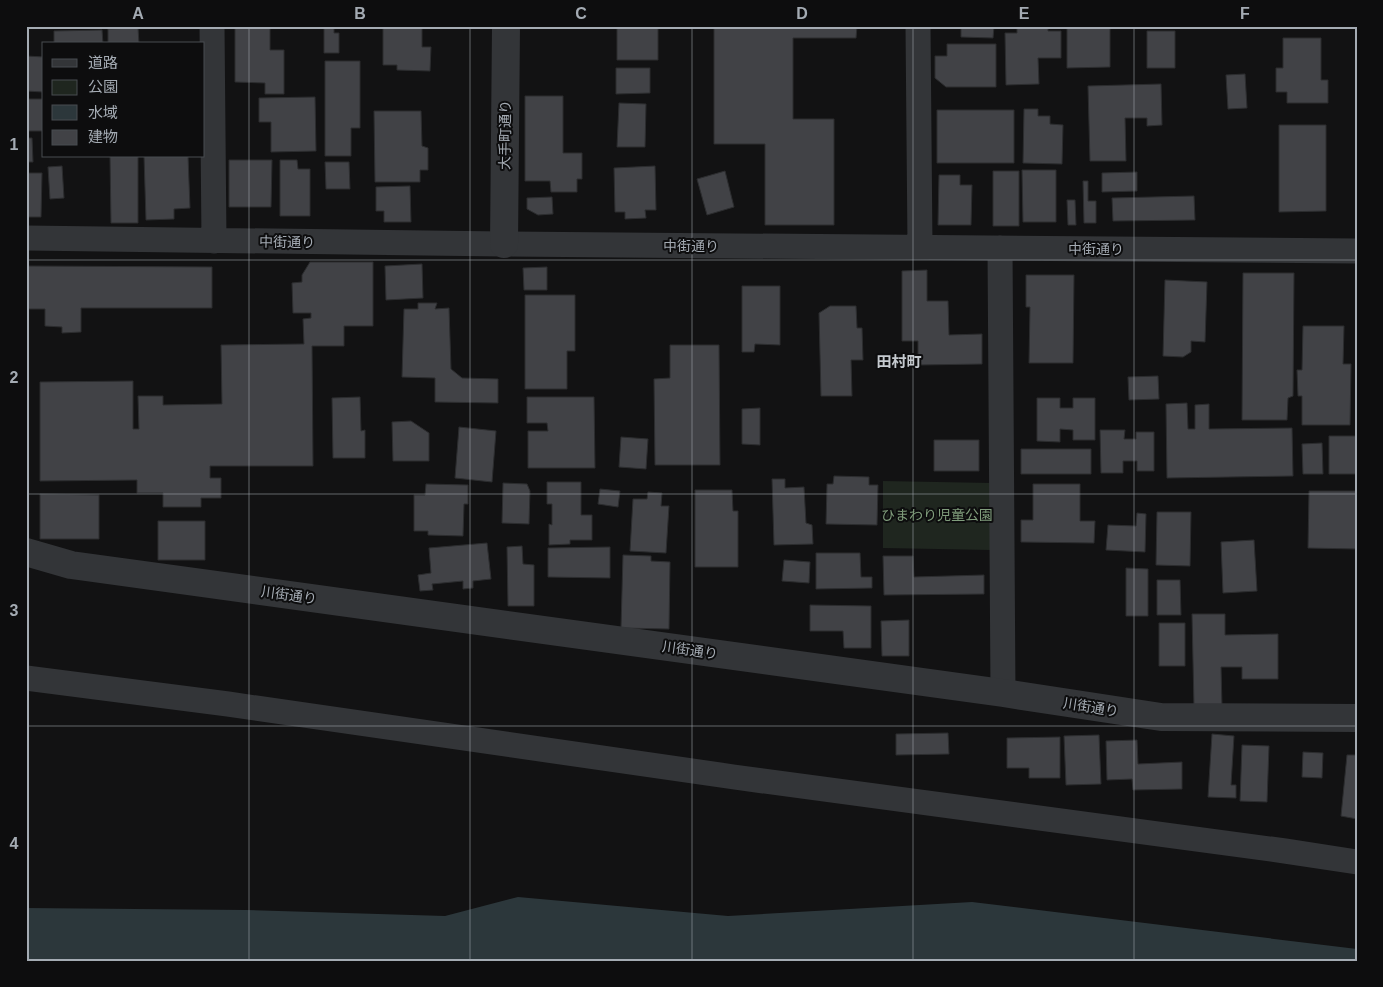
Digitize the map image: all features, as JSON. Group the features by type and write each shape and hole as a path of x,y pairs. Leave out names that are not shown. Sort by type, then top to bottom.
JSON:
{"street":[{"path":"212,26 214,241"},
{"name":"大手町通り","path":"504,244 506,26"},
{"path":"918,26 920,248"},
{"name":"中街通り","path":"26,238 1357,251"},
{"path":"1000,248 1003,694"},
{"name":"川街通り","path":"26,552 71,565 1161,717 1357,718"},
{"path":"26,678 228,704 744,778 1357,862"}],"green space":[{"name":"ひまわり児童公園","path":"883,481 992,483 991,550 883,548"}],"water":[{"path":"518,897 728,916 972,902 1357,949 1357,961 26,961 26,908 246,910 445,916"}],"building":[{"path":"235,26 270,26 270,50 284,50 284,94 265,94 265,83 235,82"},
{"path":"324,26 334,26 334,33 339,33 339,53 324,53"},
{"path":"383,26 422,26 422,47 431,47 430,71 397,70 397,65 383,65"},
{"path":"617,26 658,26 658,60 617,60"},
{"path":"714,26 857,26 856,38 793,38 793,119 834,119 834,225 765,225 765,144 714,144"},
{"path":"961,26 994,26 993,38 961,37"},
{"path":"1017,26 1048,26 1048,31 1061,31 1061,58 1038,58 1039,84 1006,85 1005,33 1017,33"},
{"path":"1067,26 1110,26 1110,67 1067,68"},
{"path":"138,28 139,42 108,42 108,29"},
{"path":"102,30 103,42 54,42 54,31"},
{"path":"1147,31 1175,31 1175,68 1147,68"},
{"path":"1283,38 1321,38 1321,80 1328,80 1328,103 1287,103 1287,92 1276,92 1276,68 1283,68"},
{"path":"947,44 996,44 996,87 946,87 935,78 935,56 947,56"},
{"path":"26,56 42,57 42,92 26,91"},
{"path":"325,61 360,61 360,128 351,128 351,156 325,156"},
{"path":"616,68 650,68 650,93 616,94"},
{"path":"1245,74 1247,108 1228,109 1226,75"},
{"path":"1161,84 1162,125 1147,126 1147,118 1125,118 1126,161 1090,161 1088,86"},
{"path":"525,96 563,96 563,153 582,153 582,179 577,179 577,192 551,192 550,181 525,181"},
{"path":"315,97 316,151 271,152 271,122 259,122 259,98"},
{"path":"26,99 42,99 42,131 26,131"},
{"path":"619,103 646,104 645,147 617,147"},
{"path":"1024,109 1038,109 1038,116 1050,116 1050,124 1063,125 1062,164 1023,163"},
{"path":"937,110 1014,110 1014,163 937,163"},
{"path":"374,111 421,111 422,146 428,148 428,170 420,170 420,182 375,182"},
{"path":"1279,125 1326,125 1326,211 1279,212"},
{"path":"26,138 32,138 33,162 26,162"},
{"path":"110,158 138,158 138,223 111,223"},
{"path":"144,158 188,158 190,208 174,209 174,219 146,220"},
{"path":"229,160 272,160 271,207 229,207"},
{"path":"280,160 297,160 298,169 310,169 310,216 280,216"},
{"path":"325,162 349,162 350,189 326,189"},
{"path":"62,166 64,198 50,199 48,167"},
{"path":"655,166 656,210 645,210 646,218 625,219 625,212 615,212 614,168"},
{"path":"1022,170 1056,170 1056,222 1023,222"},
{"path":"725,171 734,207 707,215 697,179"},
{"path":"993,171 1019,171 1019,226 993,226"},
{"path":"1137,172 1137,191 1102,192 1102,173"},
{"path":"26,173 42,173 41,217 26,217"},
{"path":"939,175 960,175 960,185 972,185 971,225 938,225"},
{"path":"1083,181 1088,181 1088,201 1096,201 1096,223 1084,223"},
{"path":"410,186 411,222 384,222 384,211 376,211 376,187"},
{"path":"1194,196 1195,220 1113,221 1112,198"},
{"path":"552,197 553,214 538,215 527,209 527,198"},
{"path":"1067,200 1075,200 1076,225 1068,225"},
{"path":"310,262 373,262 373,326 344,326 344,346 312,346 313,466 210,466 210,478 221,478 221,498 201,498 201,507 163,507 163,493 137,493 137,480 40,481 40,382 133,381 133,429 139,429 138,396 163,396 163,405 222,404 221,345 304,344 303,319 311,318 311,313 293,313 292,283 302,282 302,275"},
{"path":"422,264 423,298 386,300 385,266"},
{"path":"26,266 212,267 212,308 81,308 81,332 62,333 62,327 45,326 45,309 26,309"},
{"path":"547,267 547,290 524,290 523,268"},
{"path":"927,270 927,301 948,301 949,335 982,334 982,364 918,365 918,341 902,341 902,271"},
{"path":"1243,273 1294,273 1293,396 1288,398 1287,420 1242,420"},
{"path":"1026,275 1074,275 1073,363 1029,363 1030,307 1026,307"},
{"path":"1165,280 1207,282 1205,342 1191,341 1191,352 1183,357 1163,356"},
{"path":"742,286 780,286 780,345 755,344 754,352 742,352"},
{"path":"525,295 575,295 575,351 567,351 567,389 525,389"},
{"path":"418,303 437,303 435,309 449,308 451,369 462,378 498,379 498,403 435,402 435,378 402,377 404,309 418,309"},
{"path":"830,306 856,306 857,328 862,328 863,360 851,360 852,396 821,396 819,313"},
{"path":"1303,326 1344,326 1343,364 1351,364 1350,425 1302,425 1302,396 1298,396 1297,370 1302,370"},
{"path":"670,345 719,345 720,465 655,465 654,379 670,378"},
{"path":"1158,376 1159,399 1129,400 1128,377"},
{"path":"360,397 361,431 365,430 365,458 333,458 332,398"},
{"path":"527,397 594,397 595,468 528,468 528,431 548,431 547,423 527,423"},
{"path":"1037,398 1060,398 1060,408 1073,408 1073,398 1095,398 1095,440 1073,440 1073,430 1060,429 1060,442 1037,441"},
{"path":"1187,403 1188,429 1195,429 1195,405 1209,404 1209,429 1292,428 1293,476 1167,478 1166,404"},
{"path":"760,408 760,445 742,444 742,409"},
{"path":"411,421 429,433 429,461 393,461 392,422"},
{"path":"459,427 496,431 492,482 455,478"},
{"path":"1100,430 1125,430 1124,439 1136,439 1136,432 1154,432 1154,471 1137,471 1137,461 1123,461 1123,473 1101,473"},
{"path":"1329,436 1357,436 1357,474 1329,474"},
{"path":"621,437 648,439 646,469 619,467"},
{"path":"934,440 979,440 979,471 934,471"},
{"path":"1322,443 1323,474 1303,474 1302,444"},
{"path":"1021,449 1091,449 1091,474 1021,474"},
{"path":"834,476 869,477 869,485 878,485 877,525 826,524 827,484 833,484"},
{"path":"772,479 785,479 785,488 804,487 806,523 812,525 813,544 774,545"},
{"path":"547,482 581,482 581,515 592,515 592,540 570,540 570,544 549,545 549,524 552,525 552,504 547,504"},
{"path":"503,483 527,484 530,491 529,524 502,523"},
{"path":"426,484 468,485 468,504 464,504 463,536 428,535 428,531 414,531 414,495 425,495"},
{"path":"1033,484 1080,484 1080,521 1095,521 1094,543 1021,542 1021,520 1033,520"},
{"path":"600,489 620,491 618,507 598,504"},
{"path":"695,490 732,490 733,511 738,511 738,567 695,567"},
{"path":"1309,491 1357,491 1357,549 1308,548"},
{"path":"648,492 662,493 661,506 669,506 666,553 630,551 633,499 647,499"},
{"path":"40,494 99,495 99,539 40,539"},
{"path":"1157,512 1191,512 1190,566 1156,565"},
{"path":"1137,513 1146,514 1145,552 1106,550 1108,525 1136,526"},
{"path":"158,521 205,521 205,560 158,560"},
{"path":"1254,540 1257,591 1223,593 1221,542"},
{"path":"487,543 491,579 473,581 473,588 463,589 463,581 432,584 433,590 420,591 418,575 431,573 429,548"},
{"path":"522,546 523,564 534,565 534,606 508,606 507,547"},
{"path":"610,547 610,578 548,577 548,548"},
{"path":"816,553 860,553 861,577 872,577 872,588 816,589"},
{"path":"623,555 651,556 651,561 670,562 669,629 621,628"},
{"path":"883,556 913,556 914,577 984,575 984,594 884,595"},
{"path":"784,560 810,562 809,583 782,581"},
{"path":"1126,568 1148,569 1148,616 1126,616"},
{"path":"1157,580 1180,580 1181,615 1157,615"},
{"path":"810,605 871,606 871,648 844,648 843,631 810,631"},
{"path":"1192,614 1225,614 1225,635 1278,634 1278,679 1242,679 1242,667 1221,667 1222,707 1194,707"},
{"path":"909,620 909,656 882,656 881,621"},
{"path":"1159,623 1185,623 1185,666 1159,666"},
{"path":"948,733 949,754 896,755 896,734"},
{"path":"1212,734 1234,736 1231,785 1236,785 1236,798 1208,797"},
{"path":"1099,735 1101,784 1066,785 1064,736"},
{"path":"1060,737 1060,778 1029,778 1029,768 1007,768 1007,738"},
{"path":"1137,740 1138,764 1182,762 1182,789 1133,790 1132,779 1107,780 1106,741"},
{"path":"1242,745 1269,746 1267,802 1240,801"},
{"path":"1303,752 1323,753 1322,778 1302,777"},
{"path":"1347,755 1357,755 1357,819 1341,816"}],"district":[{"name":"田村町","path":"899,362"}]}
